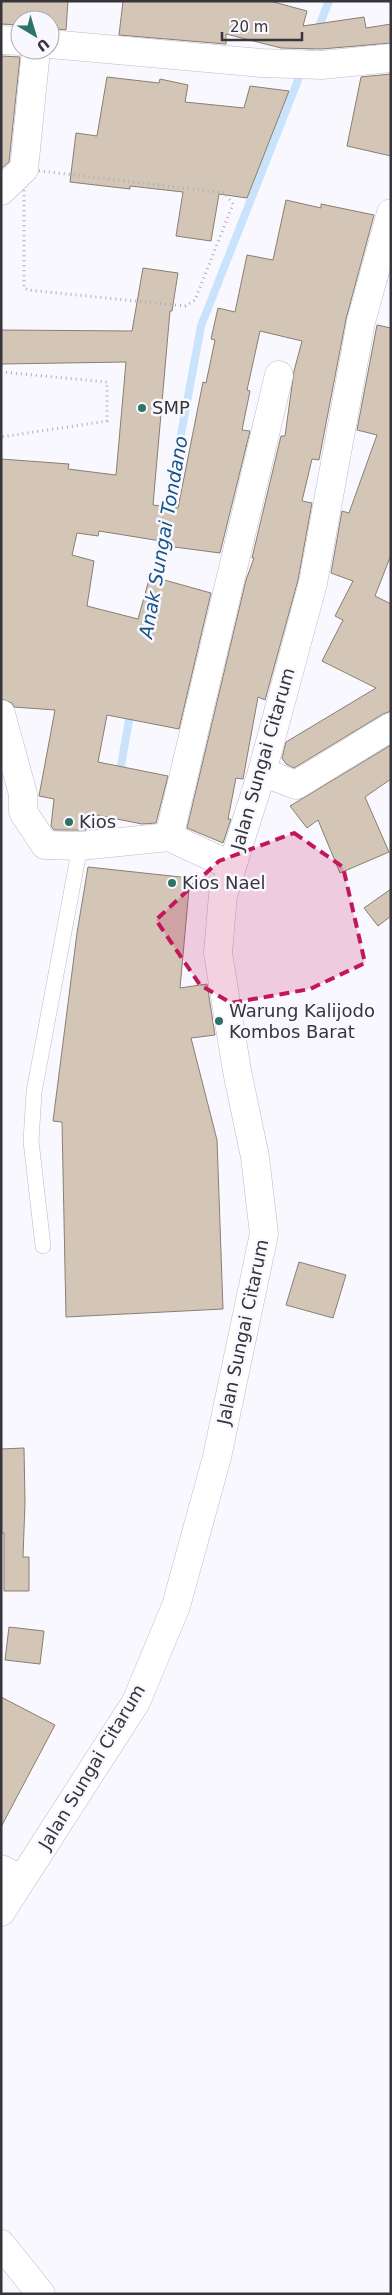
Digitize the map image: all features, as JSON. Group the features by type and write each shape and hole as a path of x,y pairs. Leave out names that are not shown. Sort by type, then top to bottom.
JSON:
{"street":[{"path":"60,45 261,63 322,65 391,58"},
{"path":"1,191 24,170 35,60"},
{"name":"Jalan Sungai Citarum","path":"1,1912 11,1874 62,1820 136,1702 176,1606 217,1456 264,1234 255,1157 237,1071 218,953 223,895 262,772 312,583 361,322 391,213"},
{"path":"169,837 279,374"},
{"path":"1,714 24,794 23,812 45,845 80,846 169,837 232,866"},
{"path":"262,772 296,784 391,727"},
{"path":"1,2244 41,2294"}],"lane":[{"path":"43,1246 31,1141 34,1092 80,846"}],"path":[{"path":"24,170 224,193 233,204 195,300 185,306 28,290 24,288 24,170"},
{"path":"1,372 107,382 107,421 1,437"}],"highlighted area":[{"path":"294,833 343,867 365,963 310,989 231,1003 200,985 156,920 219,861"}],"building":[{"path":"1,1 68,1 66,30 60,29 60,10 10,10 10,24 1,24"},
{"path":"123,1 270,1 307,11 303,26 364,17 366,28 391,24 391,43 321,49 281,48 226,34 226,44 119,35"},
{"path":"1,56 10,56 10,60 20,60 9,162 1,169"},
{"path":"391,74 391,156 347,146 361,77"},
{"path":"107,77 159,83 160,79 188,85 185,102 244,108 250,86 289,91 247,198 219,194 211,241 176,236 183,192 130,186 130,189 70,182 76,133 97,136"},
{"path":"286,200 321,208 321,204 374,215 346,319 319,460 312,459 302,501 312,503 298,580 265,700 258,697 243,779 236,778 228,819 231,819 223,843 187,828 246,580 254,558 252,558 281,436 285,436 294,371 302,341 260,331 247,390 250,391 242,430 250,431 220,553 159,545 161,541 99,531 98,536 77,533 72,555 94,561 87,606 138,619 150,576 211,593 179,729 107,715 98,762 168,776 156,823 142,824 87,813 86,830 54,830 51,826 54,799 39,796 55,710 14,707 12,703 1,699 1,459 69,464 68,469 116,475 126,362 1,364 1,330 132,331 143,268 178,273 172,311 170,311 153,505 178,508 203,382 206,383 215,340 211,339 218,308 235,312 247,255 273,260"},
{"path":"377,325 391,328 391,555 375,596 391,604 391,711 294,768 286,764 282,758 286,742 376,688 322,661 343,620 335,616 353,581 331,573 342,511 349,513 377,435 357,430"},
{"path":"391,745 391,779 365,797 389,852 340,873 318,820 307,828 290,806"},
{"path":"88,867 190,878 180,988 207,984 215,1035 191,1038 217,1140 223,1309 66,1317 62,1122 53,1121 77,933"},
{"path":"391,889 391,916 378,926 364,908"},
{"path":"299,1262 346,1275 333,1318 286,1305"},
{"path":"24,1448 25,1503 23,1557 29,1557 29,1591 4,1591 4,1533 1,1533 1,1449"},
{"path":"9,1627 44,1631 40,1664 5,1660"},
{"path":"1,1697 55,1725 1,1827"}],"waterway":[{"name":"Anak Sungai Tondano","path":"306,59 329,1"},
{"name":"Anak Sungai Tondano","path":"166,516 201,326 302,70"},
{"name":"Anak Sungai Tondano","path":"153,587 163,537"},
{"name":"Anak Sungai Tondano","path":"119,777 131,709"}],"place":[{"name":"SMP","path":"142,408"},
{"name":"Kios","path":"69,822"},
{"name":"Kios Nael","path":"172,883"},
{"name":"Warung Kalijodo Kombos Barat","path":"219,1021"}]}
